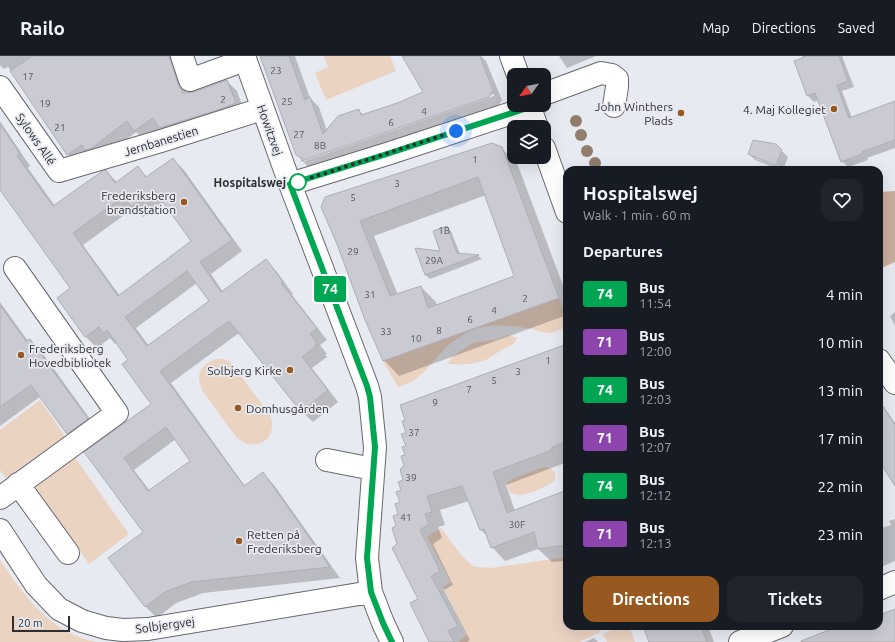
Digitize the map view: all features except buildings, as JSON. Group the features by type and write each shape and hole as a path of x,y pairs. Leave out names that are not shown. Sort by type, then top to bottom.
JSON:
{"street":[{"path":"182,56 190,80 244,58"},
{"path":"511,56 515,68"},
{"name":"Howitzvej","path":"244,58 370,397 375,447 367,558 371,592 392,642"},
{"path":"551,95 601,73 612,75 617,79 614,106"},
{"name":"Sylows Allé","path":"0,88 59,171"},
{"name":"Jernbanestien","path":"59,171 162,141 262,109"},
{"path":"290,184 387,154 507,112"},
{"path":"550,164 563,201"},
{"path":"0,498 117,412 15,268"},
{"path":"883,366 895,383"},
{"path":"327,460 373,469"},
{"path":"18,484 68,553"},
{"name":"Solbjergvej","path":"0,530 36,585 59,609 82,621 106,628 124,636 148,629 371,592"},
{"path":"883,587 895,582"},
{"path":"736,630 740,642 772,630"}],"shaded area":[{"path":"324,56 390,56 396,71 326,100 315,73 328,67"},
{"path":"895,191 895,262 883,267 883,192"},
{"path":"559,298 563,310 563,328 554,332 545,333 517,327 485,326 468,332 443,350 427,369 415,380 398,387 383,361"},
{"path":"509,335 517,338 515,342 488,359 470,364 447,364 453,356 473,343 498,339"},
{"path":"217,359 224,359 230,362 269,413 272,422 272,430 264,441 258,444 251,444 236,437 202,390 199,374 203,366"},
{"path":"40,400 65,436 6,479 0,470 0,430"},
{"path":"74,456 129,534 89,564 34,486"},
{"path":"543,467 550,468 555,473 555,480 527,494 513,494 509,490 507,482"},
{"path":"441,528 462,556 476,567 490,568 563,557 563,630 599,630 600,632 580,642 460,642 459,641 467,635 443,587 451,582 427,537"},
{"path":"0,560 29,600 40,612 66,631 97,642 0,642"},
{"path":"612,630 630,630 635,642 607,642 603,634"}],"bus line":[{"name":"74","path":"392,642 371,592 367,558 375,447 370,397 290,184 514,112"}],"place":[{"name":"4. Maj Kollegiet","path":"834,109"},
{"name":"John Winthers Plads","path":"681,113"},
{"name":"Hospitalswej","path":"298,182"},
{"name":"Frederiksberg brandstation","path":"184,202"},
{"name":"Frederiksberg Hovedbibliotek","path":"21,355"},
{"name":"Solbjerg Kirke","path":"290,370"},
{"name":"Domhusgården","path":"238,408"},
{"name":"Retten på Frederiksberg","path":"239,541"}],"route":[{"path":"298,182 456,131"}]}
